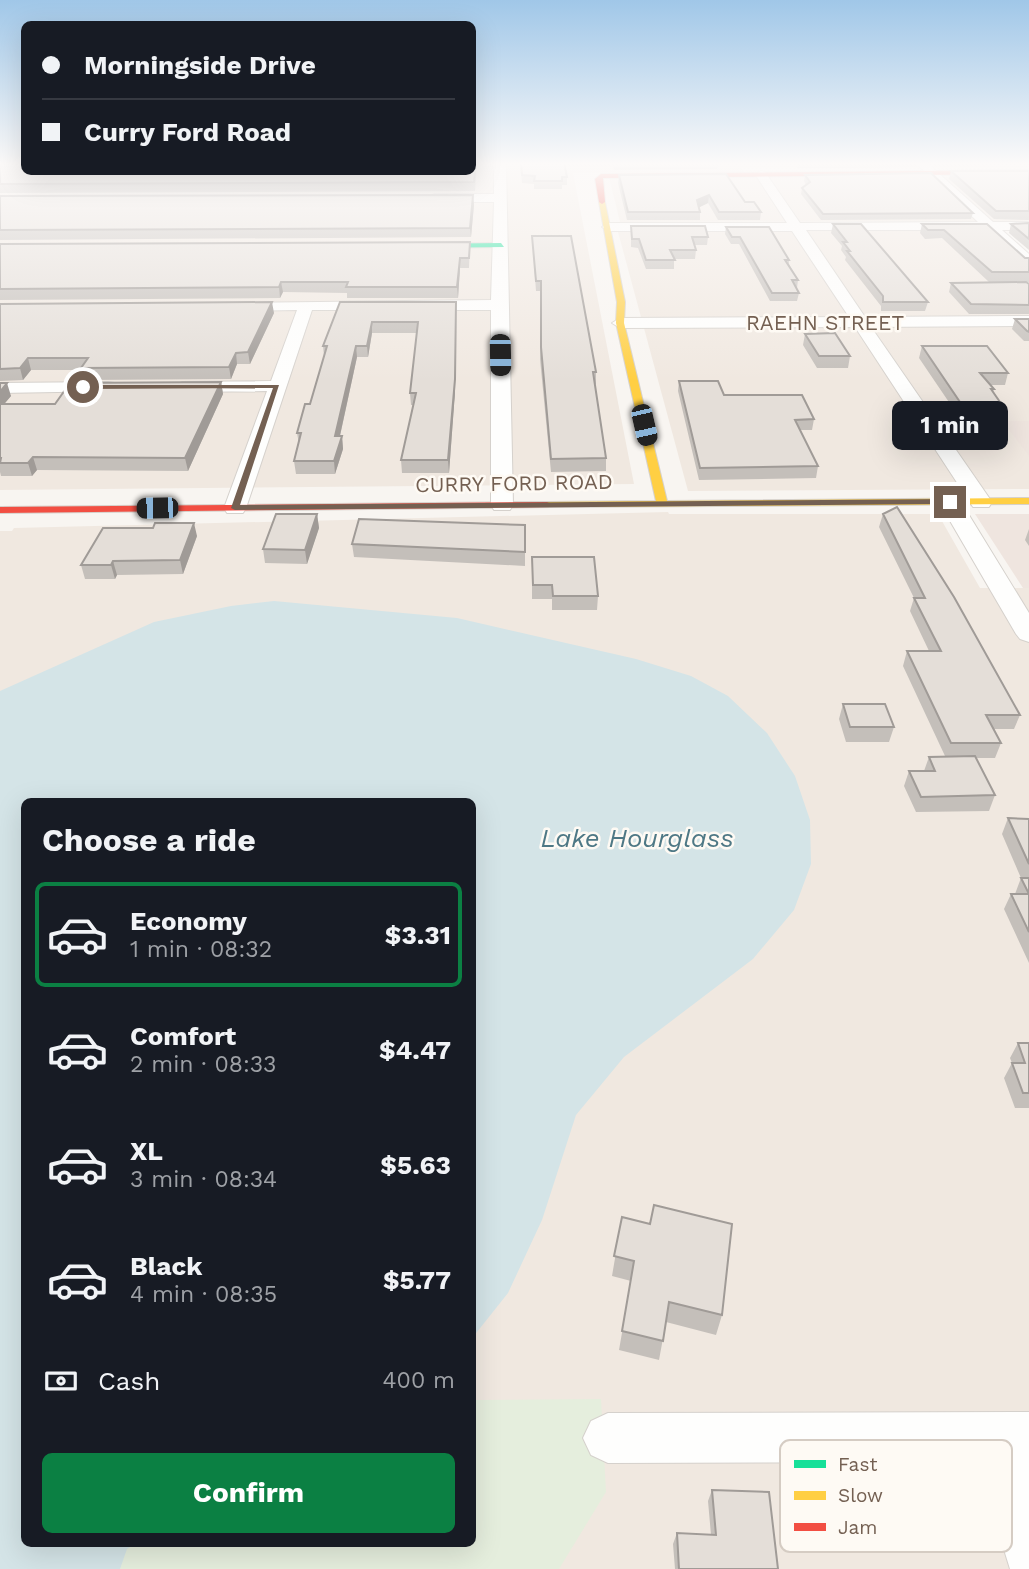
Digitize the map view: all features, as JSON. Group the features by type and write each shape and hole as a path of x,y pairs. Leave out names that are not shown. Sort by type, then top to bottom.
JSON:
{"street":[{"path":"501,235 499,305 502,505"},
{"path":"610,235 621,302 620,323 662,502"},
{"path":"800,235 981,502"},
{"path":"999,235 1029,262"},
{"path":"403,246 501,245"},
{"path":"209,306 499,305"},
{"path":"235,508 306,306"},
{"name":"RAEHN STREET","path":"620,323 1029,321"},
{"path":"166,387 277,386"},
{"path":"0,388 124,387"},
{"name":"CURRY FORD ROAD","path":"0,510 662,502 1029,501"},
{"path":"950,502 1029,634"},
{"path":"608,1438 1012,1437 1029,1552"}],"shaded area":[{"path":"0,235 585,235 634,484 0,490"},
{"path":"619,235 987,235 1029,274 1029,489 688,491"},
{"path":"1019,235 1029,235 1029,244"},
{"path":"1002,421 1029,421 1029,456"},
{"path":"668,512 938,514 980,588 1029,588 1029,1569 0,1569 0,531 12,531 14,528"},
{"path":"975,514 1029,514 1029,588 1023,588"}],"green space":[{"path":"601,1399 606,1492 559,1569 92,1569 97,1547 476,1547 476,1400"}],"water":[{"name":"Lake Hourglass","path":"274,601 457,618 636,659 691,676 728,696 767,733 795,776 810,820 811,864 794,910 753,959 624,1057 576,1115 542,1220 508,1293 476,1333 476,798 21,798 21,1547 130,1547 120,1569 0,1569 0,691 154,622 231,606"}],"building":[{"path":"632,235 708,237 692,237 696,250 670,250 675,260 646,260 639,239 632,239"},
{"path":"774,235 798,280 792,280 799,293 772,293 740,237 732,237"},
{"path":"842,235 871,235 928,302 883,302 883,296 847,251 850,251 843,242 847,242"},
{"path":"950,235 1000,235 1025,258 1029,258 1029,272 992,272"},
{"path":"532,236 571,236 596,372 593,372 606,458 551,459 541,347 541,281 536,281"},
{"path":"470,242 469,258 460,258 457,287 346,287 348,282 281,282 279,287 0,289 0,244"},
{"path":"951,283 1029,284 1029,305 971,304"},
{"path":"272,302 248,352 236,353 229,367 81,368 88,358 28,358 20,368 0,369 0,304"},
{"path":"340,302 456,302 455,379 448,460 401,460 416,393 410,393 418,322 372,322 367,346 356,346 335,436 342,436 334,461 294,461 301,433 297,433 305,404 310,404 327,346 323,346"},
{"path":"1015,319 1029,319 1029,332 1027,331"},
{"path":"835,333 850,356 819,356 805,334"},
{"path":"922,346 987,346 1008,373 980,373 994,389 991,389 1002,405 962,405"},
{"path":"679,381 718,381 724,395 802,395 814,419 795,420 818,466 700,468"},
{"path":"221,382 185,458 33,457 28,463 0,463 0,404 55,404 70,383"},
{"path":"0,383 7,383 0,392"},
{"path":"897,507 954,597 1020,715 986,715 1001,743 951,743 907,651 941,651 914,598 925,598 883,514"},
{"path":"276,514 317,514 305,550 263,549"},
{"path":"359,519 525,525 525,552 352,544"},
{"path":"155,523 194,523 180,560 113,561 111,565 81,565 103,528 153,528"},
{"path":"532,557 594,557 598,596 553,596 552,585 533,585"},
{"path":"843,704 885,704 894,727 850,727"},
{"path":"975,756 995,795 921,797 909,771 935,771 929,757"},
{"path":"1008,818 1029,819 1029,864"},
{"path":"1021,878 1029,878 1029,894"},
{"path":"1011,894 1029,894 1029,932"},
{"path":"1018,1043 1029,1043 1029,1093 1023,1093 1012,1063 1025,1063"},
{"path":"654,1205 732,1224 722,1315 669,1302 663,1341 622,1331 634,1261 614,1256 622,1217 650,1224"},
{"path":"712,1490 769,1492 778,1569 679,1569 677,1533 716,1535"}],"traffic: fast":[{"path":"419,246 501,245"}],"traffic: slow":[{"path":"608,235 621,302 620,323 662,502"},
{"path":"547,505 1029,501"}],"traffic: jam":[{"path":"0,510 547,505"}],"route":[{"path":"83,387 277,386 235,508 662,502 950,502"}]}
